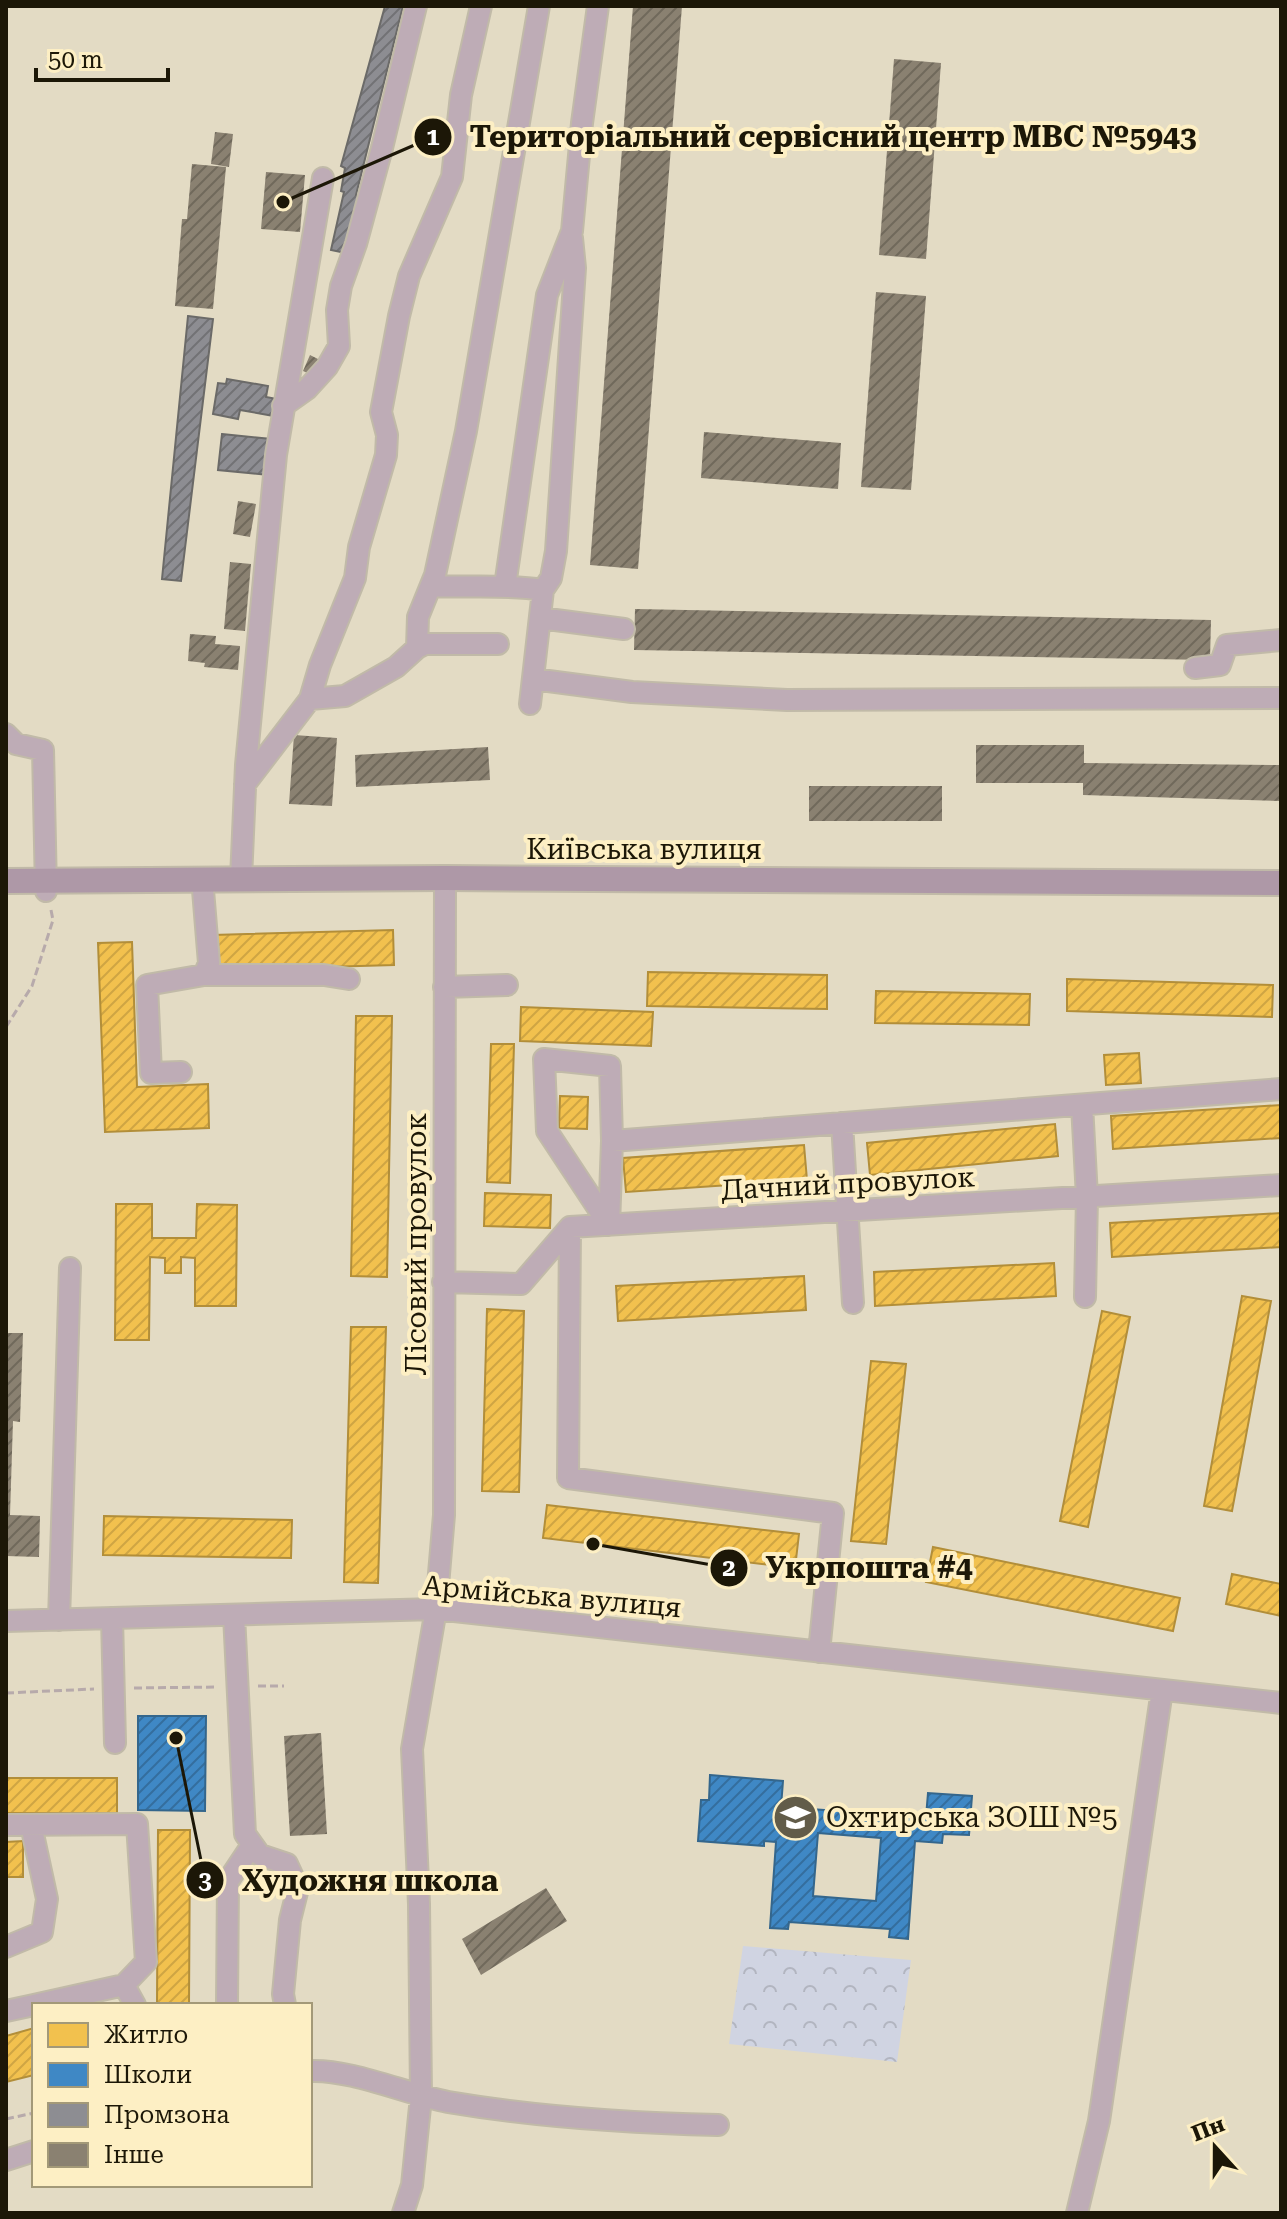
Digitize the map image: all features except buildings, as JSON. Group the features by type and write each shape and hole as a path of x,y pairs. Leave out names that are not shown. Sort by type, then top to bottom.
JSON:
{"main road":[{"name":"Київська вулиця","path":"6,891 46,886 241,879 1281,895"},
{"name":"Київська вулиця","path":"6,881 46,886 203,890 445,884 1281,883"}],"street":[{"path":"283,406 307,389 327,367 339,346 337,310 341,286 356,244 382,148 416,6"},
{"path":"245,784 310,699 320,665 355,578 362,532 386,455 387,435 381,412 396,331 409,276 452,177 461,95 481,6"},
{"path":"417,648 418,617 431,586 466,431 539,6"},
{"path":"530,704 543,590 551,578 556,551 575,268 572,231 582,123 598,6"},
{"path":"241,879 245,784 269,518 283,406 323,178"},
{"path":"505,586 547,295 572,231"},
{"path":"541,340 570,344"},
{"path":"532,398 567,402"},
{"path":"431,586 505,586 543,590"},
{"path":"540,618 624,629"},
{"path":"1195,668 1220,665 1227,645 1281,640"},
{"path":"310,699 345,696 396,667 425,644 498,644"},
{"path":"533,679 632,692 787,700 1281,698"},
{"path":"6,734 16,744 43,750 46,886"},
{"name":"Лісовий провулок","path":"403,2213 412,2185 421,2097 419,1904 412,1749 436,1609 444,1515 445,884"},
{"path":"203,890 209,963 204,975"},
{"path":"181,1072 151,1073 147,985 204,975 324,975 349,979"},
{"path":"444,987 507,985"},
{"path":"544,1059 610,1066 612,1141 609,1225 547,1131 544,1059"},
{"path":"612,1141 1281,1089"},
{"path":"1082,1105 1087,1197 1085,1297"},
{"path":"842,1123 853,1303"},
{"name":"Дачний провулок","path":"570,1227 1281,1185"},
{"path":"443,1282 521,1284 570,1227"},
{"path":"570,1227 568,1478 833,1513 819,1652"},
{"path":"59,1620 70,1268"},
{"name":"Армійська вулиця","path":"6,1621 436,1609 1281,1703"},
{"path":"234,1615 245,1834 260,1855 287,1864 298,1888 290,1920 285,2003"},
{"path":"112,1618 115,1743"},
{"path":"1077,2213 1099,2121 1162,1690"},
{"path":"6,1825 137,1824 146,1962 124,1985 43,2003"},
{"path":"6,1947 42,1932 47,1899 31,1825"},
{"path":"227,2003 228,1881 252,1845"},
{"path":"124,1985 134,2003"},
{"path":"6,2011 32,2005"},
{"path":"312,2069 381,2083 421,2097 490,2109 624,2122 718,2125"},
{"path":"6,2160 32,2152"}],"path":[{"path":"6,1027 32,986 53,920 46,886"},
{"path":"6,1693 284,1686"},
{"path":"6,2119 32,2113"}],"green space":[{"path":"743,1946 911,1960 897,2062 729,2044"}],"place":[{"name":"Територіальний сервісний центр МВС №5943","path":"283,202"},
{"name":"Укрпошта #4","path":"593,1544"},
{"name":"Художня школа","path":"176,1738"},
{"name":"Охтирська ЗОШ №5","path":"795,1817"}]}
